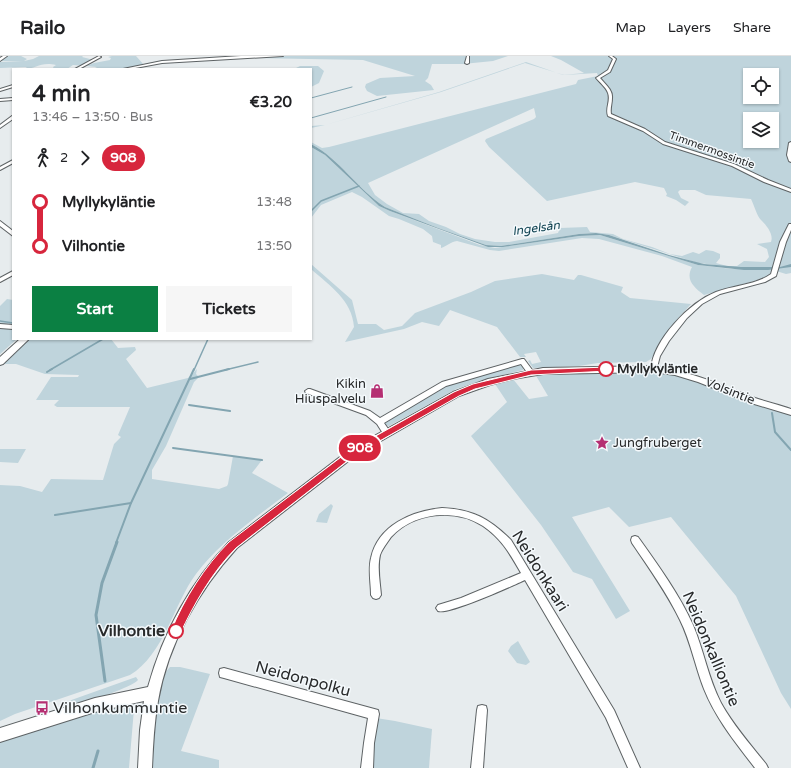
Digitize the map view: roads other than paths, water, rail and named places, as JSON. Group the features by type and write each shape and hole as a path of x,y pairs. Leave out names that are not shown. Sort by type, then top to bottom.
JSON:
{"street":[{"path":"131,68 162,62 253,56 282,56"},
{"path":"467,63 468,56"},
{"name":"Timmermossintie","path":"610,56 615,59 611,70 598,78 610,93 611,99 607,109 609,115 634,124 655,135 664,142 733,165 766,181 791,190"},
{"path":"80,68 100,57"},
{"path":"0,90 12,86"},
{"path":"0,100 12,99"},
{"path":"0,123 12,117"},
{"path":"0,127 12,117"},
{"path":"791,143 789,155 791,161"},
{"path":"0,169 12,162"},
{"path":"0,224 12,233"},
{"path":"654,369 654,362 667,338 683,317 700,302 716,293 769,278 774,275 783,242 791,225"},
{"path":"0,280 12,274"},
{"path":"0,326 12,327"},
{"path":"0,362 25,340"},
{"path":"380,422 444,384 458,379 522,362 531,373"},
{"name":"Volsintie","path":"153,693 160,668 186,609 220,558 233,545 340,460 456,394 488,382 531,373 637,368 676,372 701,380 754,401 791,412"},
{"path":"308,391 360,410 380,422 387,433"},
{"name":"Neidonkaari","path":"376,595 376,556 388,534 404,521 431,512 450,511 468,514 486,523 508,543 600,696 610,714 634,768"},
{"name":"Neidonkalliontie","path":"635,540 660,575 678,605 689,630 713,698 737,736 762,768"},
{"path":"441,608 527,575"},
{"name":"Neidonpolku","path":"224,673 374,714 369,743 367,768"},
{"path":"0,735 99,704 136,695 153,693 148,720 145,768"},
{"path":"478,768 482,710"}],"waterway":[{"path":"312,98 352,87"},
{"path":"312,118 386,97"},
{"path":"312,210 321,201 359,186"},
{"path":"0,321 12,323"},
{"path":"50,370 101,340"},
{"path":"194,370 208,340"},
{"path":"227,370 258,362"},
{"path":"47,372 52,369"},
{"path":"131,503 194,369"},
{"path":"190,379 227,370"},
{"path":"189,405 230,411"},
{"path":"772,413 775,432 791,450"},
{"path":"173,448 262,460"},
{"path":"55,515 131,503"},
{"path":"116,543 131,503"},
{"path":"105,681 96,615 102,583 117,542"},
{"path":"93,768 98,751"}],"place":[{"name":"Myllykyläntie","path":"606,369"},
{"name":"Kikin Hiuspalvelu","path":"377,391"},
{"name":"Jungfruberget","path":"602,443"},
{"name":"Vilhontie","path":"176,631"},
{"name":"Vilhonkummuntie","path":"42,708"}],"water label":[{"name":"Ingelsån","path":"536,228"}]}
